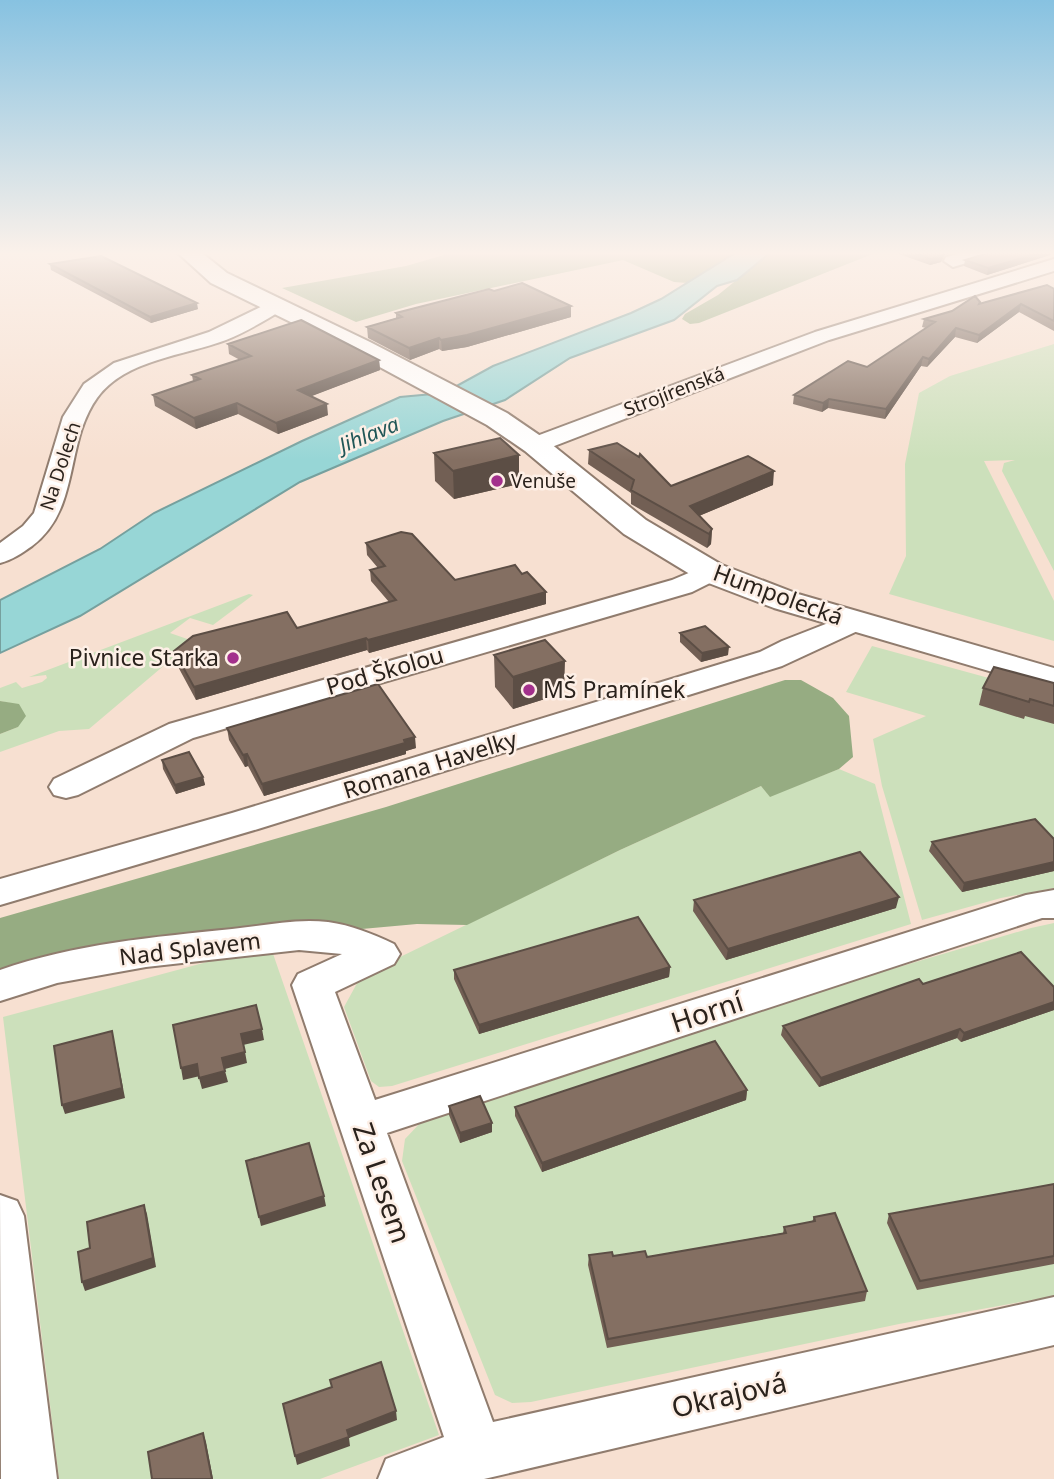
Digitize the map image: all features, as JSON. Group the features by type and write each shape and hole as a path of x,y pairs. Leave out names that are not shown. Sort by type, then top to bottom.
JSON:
{"main road":[{"path":"311,322 497,419 535,445"},
{"name":"Humpolecká","path":"535,445 635,527 674,553 710,572 758,592 1054,679"}],"street":[{"name":"Na Dolech","path":"233,330 247,322"},
{"name":"Na Dolech","path":"0,555 19,543 46,514 58,481 64,443 92,389 113,372 233,330 292,322"},
{"name":"Strojírenská","path":"535,445 822,336 868,322"},
{"name":"Pod Školou","path":"66,787 181,731 682,586 710,572"},
{"name":"Romana Havelky","path":"0,892 271,813 771,659 793,647 855,622"},
{"name":"Horní","path":"360,1123 1040,905 1054,904"},
{"name":"Nad Splavem","path":"0,986 20,978 105,959 286,938 321,936 356,943 380,954"},
{"name":"Za Lesem","path":"380,954 312,985 477,1453"},
{"path":"0,1216 29,1479"},
{"name":"Okrajová","path":"406,1479 477,1453 1054,1321"}],"green space":[{"path":"1054,344 1054,571 1002,471 1004,463 1015,460 984,461 1054,601 1054,641 889,594 906,556 905,464 919,393 950,376"},
{"path":"249,594 253,595 213,625 190,618 170,633 193,641 89,729 59,731 0,752 0,734 18,727 19,705 0,701 0,688 16,682 22,688 42,682 47,678 46,675 29,677"},
{"path":"872,646 1054,696 1054,888 1001,898 922,920 882,786 873,739 926,716 846,692"},
{"path":"785,680 801,680 833,698 849,716 853,757 839,769 770,797 761,786 620,850 467,925 417,924 197,944 0,978 0,918 386,807"},
{"path":"0,701 19,704 26,716 18,727 0,734"},
{"path":"839,769 875,784 911,924 392,1086 379,1087 371,1081 344,1007 361,976 620,850 761,786 770,796"},
{"path":"1054,923 1054,1296 899,1324 531,1402 512,1403 495,1395 402,1161 405,1139 423,1120 865,977"},
{"path":"270,945 439,1435 320,1479 59,1479 3,1017"}],"water":[{"name":"Jihlava","path":"608,322 668,322 570,358 505,400 443,421 300,482 80,616 0,653 0,600 100,549 154,513 302,441 400,397 433,394 453,388 493,366"}],"building":[{"path":"295,322 305,322 379,360 298,390 327,404 276,423 237,403 194,418 153,395 200,379 192,375 251,356 228,344"},
{"path":"384,322 514,322 467,335 441,340 439,338 409,348 367,327"},
{"path":"935,322 997,322 979,335 956,328 929,359 923,357 886,409 829,399 823,403 794,395 848,361 867,367"},
{"path":"500,438 519,455 453,471 434,453"},
{"path":"617,443 639,457 640,454 671,486 748,456 774,471 690,506 712,529 709,534 631,490 634,480 589,450"},
{"path":"401,532 412,534 455,580 515,565 522,574 527,572 546,592 368,640 366,638 194,687 174,651 193,636 287,612 297,628 396,600 370,570 385,566 366,543"},
{"path":"705,626 729,647 702,653 680,633"},
{"path":"545,640 565,661 513,677 494,655"},
{"path":"994,667 1054,683 1054,706 1030,699 1029,702 983,688"},
{"path":"378,684 415,737 404,740 405,743 262,784 247,754 243,755 227,728"},
{"path":"189,752 203,777 175,785 162,760"},
{"path":"1035,819 1054,839 1054,862 964,883 932,842"},
{"path":"860,852 899,897 728,949 694,900"},
{"path":"638,917 670,967 479,1025 454,970"},
{"path":"1021,952 1054,987 1054,1002 964,1033 960,1029 821,1078 783,1026 919,979 923,984"},
{"path":"256,1005 262,1029 241,1034 245,1052 222,1058 225,1071 199,1078 197,1064 181,1068 173,1025"},
{"path":"112,1031 122,1088 62,1105 54,1046"},
{"path":"715,1041 747,1090 542,1163 515,1107"},
{"path":"480,1096 492,1123 460,1133 449,1106"},
{"path":"309,1143 324,1196 259,1217 246,1161"},
{"path":"1054,1184 1054,1256 920,1281 889,1214"},
{"path":"144,1205 153,1258 82,1282 78,1252 90,1248 87,1222"},
{"path":"835,1213 867,1291 608,1339 589,1255 612,1252 613,1256 645,1251 647,1257 786,1233 784,1227 815,1221 814,1217"},
{"path":"381,1362 396,1411 347,1430 349,1437 295,1456 283,1404 332,1387 330,1380"},
{"path":"203,1433 212,1479 152,1479 148,1452"}],"place":[{"name":"Venuše","path":"497,481"},
{"name":"Pivnice Starka","path":"233,658"},
{"name":"MŠ Pramínek","path":"529,690"}]}
